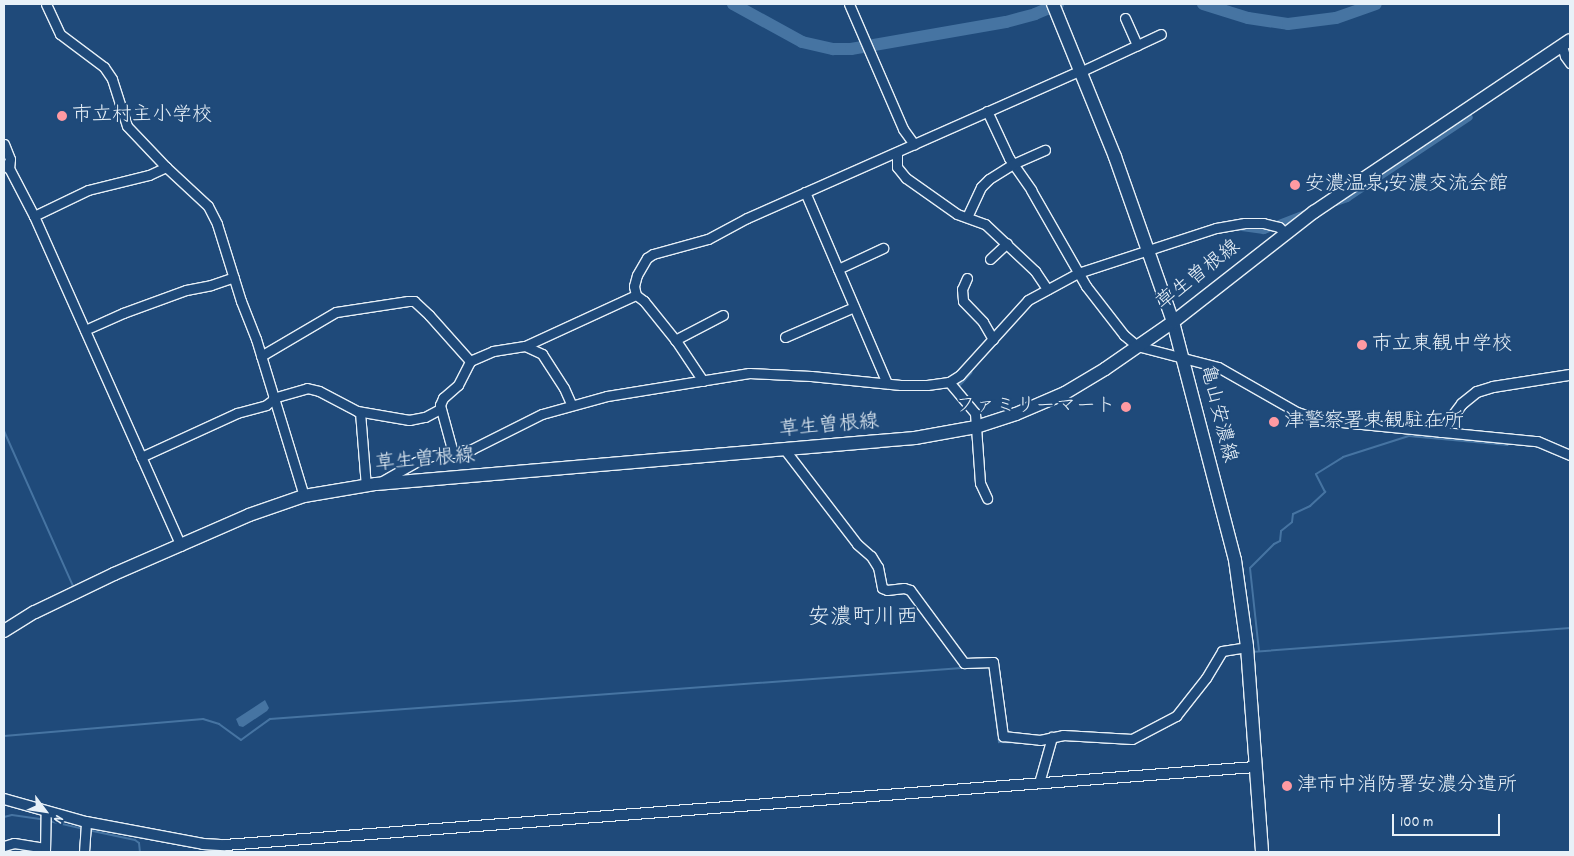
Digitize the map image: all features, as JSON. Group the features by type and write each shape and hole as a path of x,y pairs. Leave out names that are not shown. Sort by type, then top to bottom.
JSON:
{"main road":[{"name":"亀山安濃線","path":"1053,4 1081,71 1173,322 1236,560 1247,653 1262,852"},
{"name":"草生曽根線","path":"4,631 70,595 248,515 304,496 371,485 915,438 976,427 1016,414 1065,393 1105,369 1173,322 1285,233 1354,184 1566,43"}],"street":[{"path":"46,4 60,34 104,67 112,79 127,126 166,167 208,206 217,224 261,356 304,496"},
{"path":"849,4 903,129 914,144"},
{"path":"1125,18 1137,45"},
{"path":"703,381 675,340 644,301 636,295 634,286 637,275 641,266 653,254 708,239 747,218 1161,34"},
{"path":"1566,43 1565,56 1570,63"},
{"path":"987,111 1013,164 1031,190 1078,273 1124,335 1137,346 1154,352 1183,357 1218,367 1297,412 1321,420 1544,443 1570,454"},
{"path":"4,144 10,159 6,168 34,216 181,546"},
{"path":"967,217 983,185 1013,164 1045,150"},
{"path":"897,152 897,167 906,178 952,211 985,224 1035,271 1047,289"},
{"path":"34,216 88,190 149,175 166,167"},
{"path":"805,192 887,383"},
{"path":"360,412 371,485 432,456 472,449 535,417 571,404 703,381 768,372 927,386 949,382 960,375 1028,300 1078,273 1202,232 1245,223 1263,223 1279,227 1285,233"},
{"path":"990,259 1006,243"},
{"path":"838,268 883,248"},
{"path":"85,330 123,313 186,290 212,285 234,276"},
{"path":"966,278 961,294 963,301 983,322 993,339"},
{"path":"452,453 440,410 441,400 458,384 470,361 493,352 525,346 636,295"},
{"path":"261,356 336,312 414,301 470,361"},
{"path":"785,338 854,307"},
{"path":"675,340 723,315"},
{"path":"525,346 542,354 564,388 571,404"},
{"path":"1441,432 1462,404 1477,392 1493,387 1570,375"},
{"path":"949,382 975,414 980,483 987,498"},
{"path":"141,457 237,413 266,405 273,398 307,388 319,391 360,412 410,420 426,418 440,410"},
{"path":"785,450 857,544 871,556 878,567 882,588 886,590 904,588 910,590 964,662 993,662 1003,736 1040,740 1063,735 1132,739 1176,716 1206,678 1222,651 1247,653"},
{"path":"1039,783 1052,737"},
{"path":"4,799 46,813 86,822 203,844 225,845 1255,767"},
{"path":"5,848 14,843 45,850 46,813"},
{"path":"84,852 86,822"}],"water":[{"path":"265,700 269,708 267,711 243,727 239,726 236,719"}],"waterway":[{"path":"733,4 802,42 833,49 851,49 1006,22 1035,14 1058,4"},
{"path":"1203,4 1248,18 1288,24 1336,18 1376,4"},
{"path":"1336,202 1347,198 1469,117"},
{"path":"1242,227 1264,230 1305,214"},
{"path":"956,385 968,372"},
{"path":"4,431 74,588"},
{"path":"1259,651 1250,568 1274,544 1280,541 1281,531 1292,522 1293,514 1310,506 1325,492 1316,474 1343,457 1409,436 1508,445"},
{"path":"1251,652 1570,628"},
{"path":"4,736 203,719 219,724 241,740 270,719 989,666 999,742 1047,744"},
{"path":"1052,744 1061,739"},
{"path":"4,817 12,815 42,819"},
{"path":"49,821 83,829"},
{"path":"88,830 135,840 139,843 140,852"}],"place":[{"name":"市立村主小学校","path":"62,116"},
{"name":"安濃温泉;安濃交流会館","path":"1295,185"},
{"name":"市立東観中学校","path":"1362,345"},
{"name":"ファミリーマート","path":"1126,407"},
{"name":"津警察署東観駐在所","path":"1274,422"},
{"name":"津市中消防署安濃分遣所","path":"1287,786"}],"district":[{"name":"安濃町川西","path":"863,619"}]}
